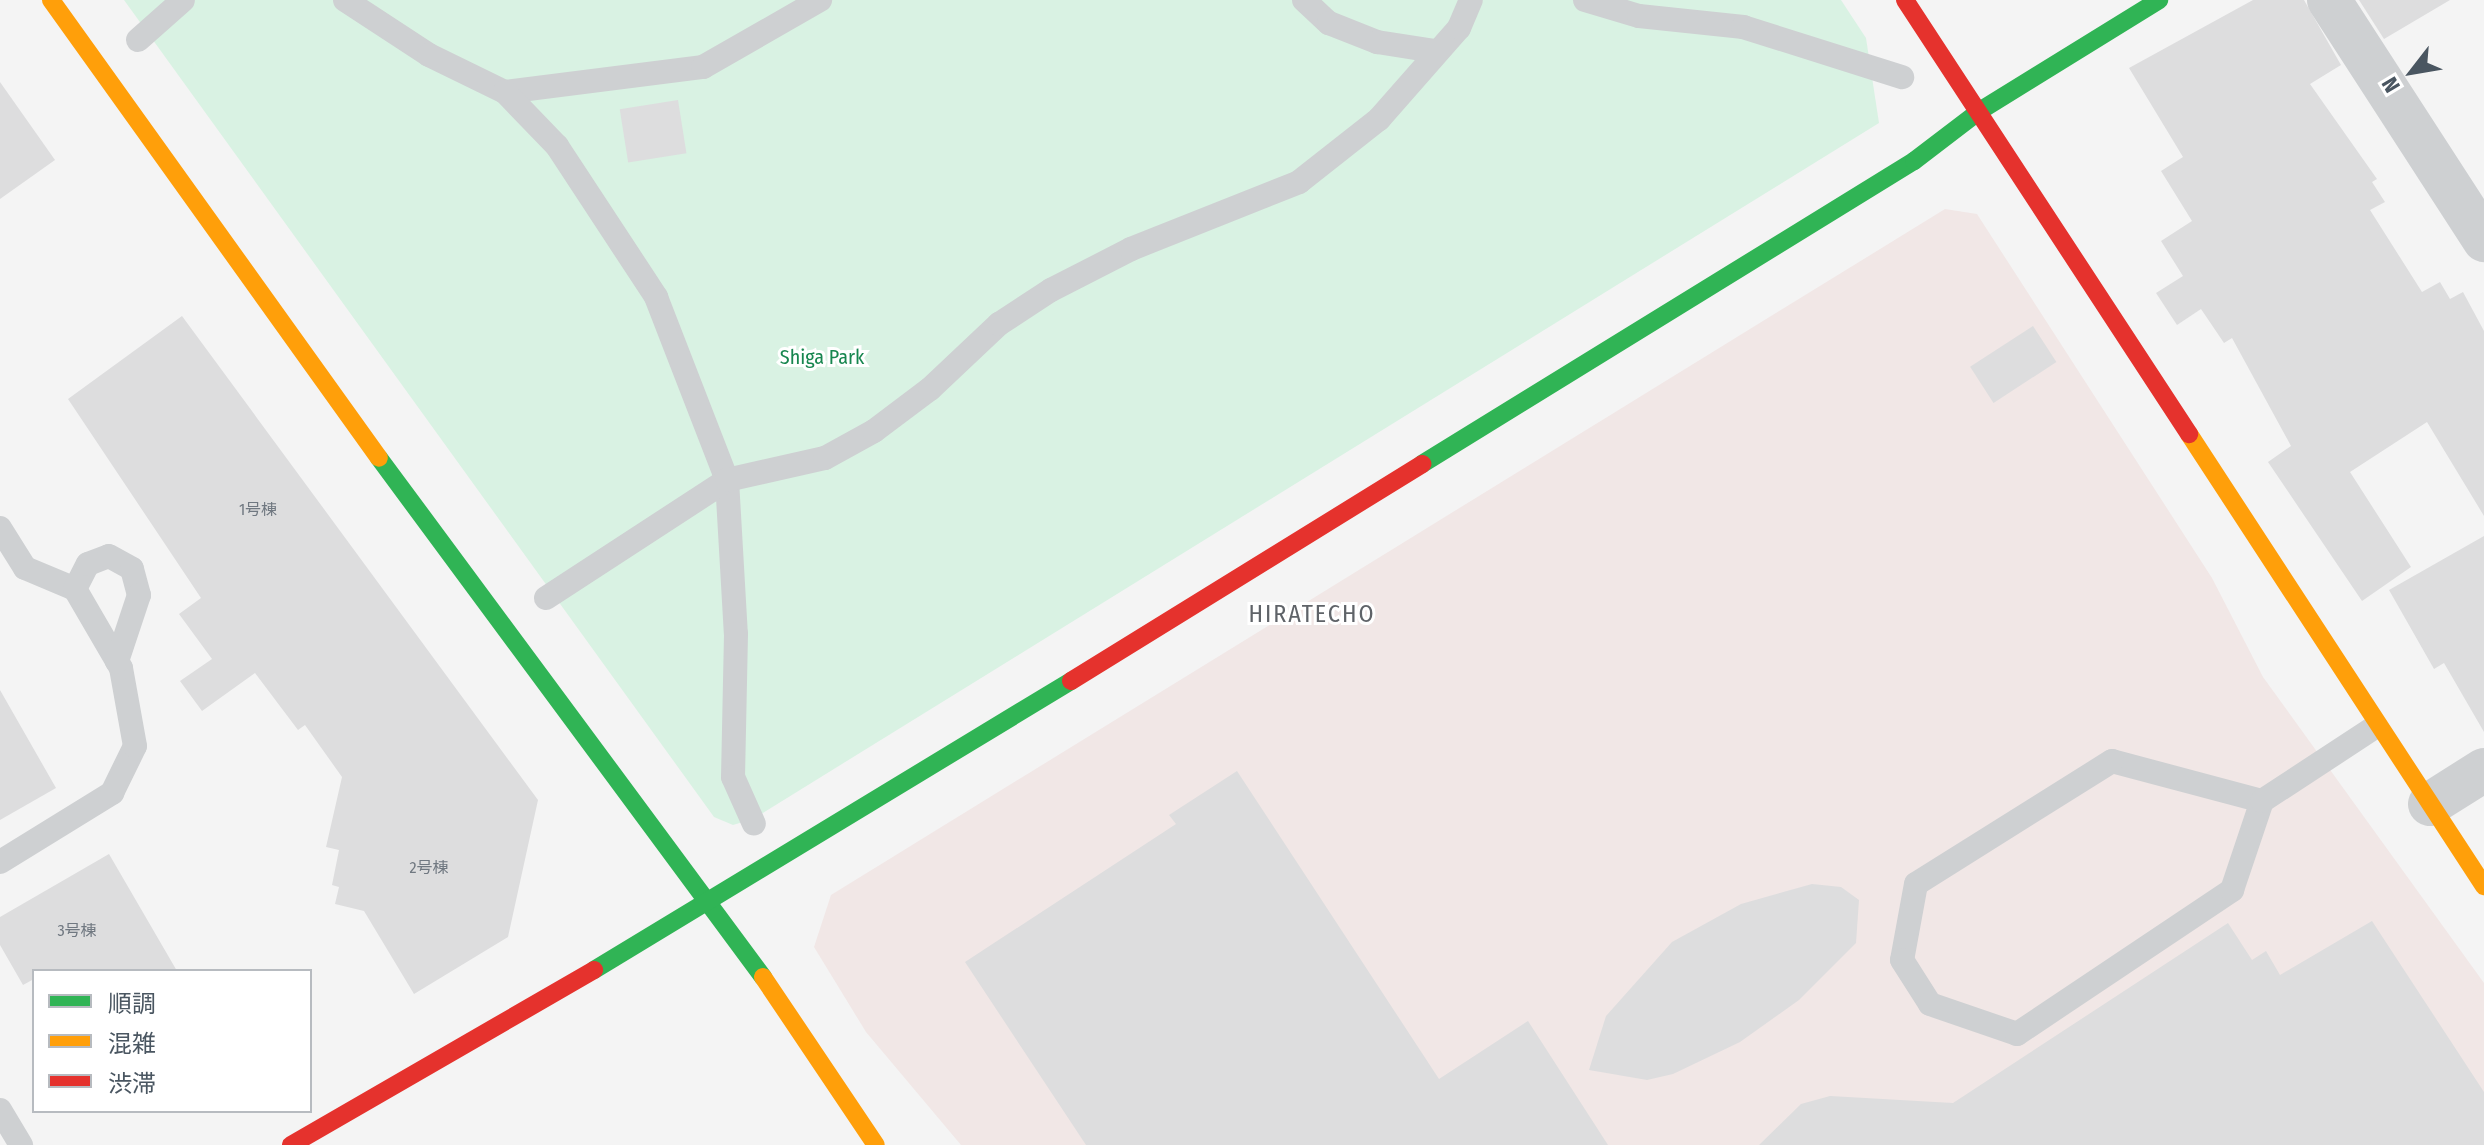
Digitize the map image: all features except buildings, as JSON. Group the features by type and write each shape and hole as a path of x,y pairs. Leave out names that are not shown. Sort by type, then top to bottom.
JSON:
{"street":[{"path":"51,0 501,627 712,902 876,1145"},
{"path":"1905,0 2375,727 2484,886"},
{"path":"291,1145 712,902 1914,161 1978,112 2159,0"},
{"path":"2329,0 2484,240"},
{"path":"2430,804 2484,770"}],"lane":[{"path":"138,40 183,0"},
{"path":"345,0 429,55 505,92 557,146 656,297 727,480 736,634 733,777 754,824"},
{"path":"505,92 703,67 820,0"},
{"path":"1304,0 1341,28 1435,51"},
{"path":"546,598 727,480 825,458 908,406 999,324 1051,290 1131,249 1299,182 1379,119 1435,51 1459,28 1471,0"},
{"path":"1585,0 1639,16 1743,27 1902,77"},
{"path":"0,528 25,568 75,589 117,661 135,746 112,793 0,862"},
{"path":"75,589 88,564 109,556 132,569 139,595 117,661"},
{"path":"2262,801 2112,761 1916,884 1902,960 1930,1004 2017,1034 2232,890 2262,801 2375,727"},
{"path":"0,1110 21,1145"}],"shaded area":[{"path":"1945,209 1977,214 2212,578 2263,677 2484,983 2484,1145 961,1145 866,1032 814,947 831,895"}],"green space":[{"name":"Shiga Park","path":"124,0 1841,0 1866,38 1879,123 753,819 733,825 714,817"}],"traffic: fast":[{"path":"1422,464 1914,161 1978,112 2159,0"},
{"path":"379,458 763,977"},
{"path":"594,970 1071,681"}],"traffic: slow":[{"path":"51,0 379,458"},
{"path":"2189,434 2484,886"},
{"path":"763,977 876,1145"}],"traffic: jam":[{"path":"1905,0 2189,434"},
{"path":"1071,681 1422,464"},
{"path":"291,1145 594,970"}],"district":[{"name":"HIRATECHO","path":"1312,615"}]}
